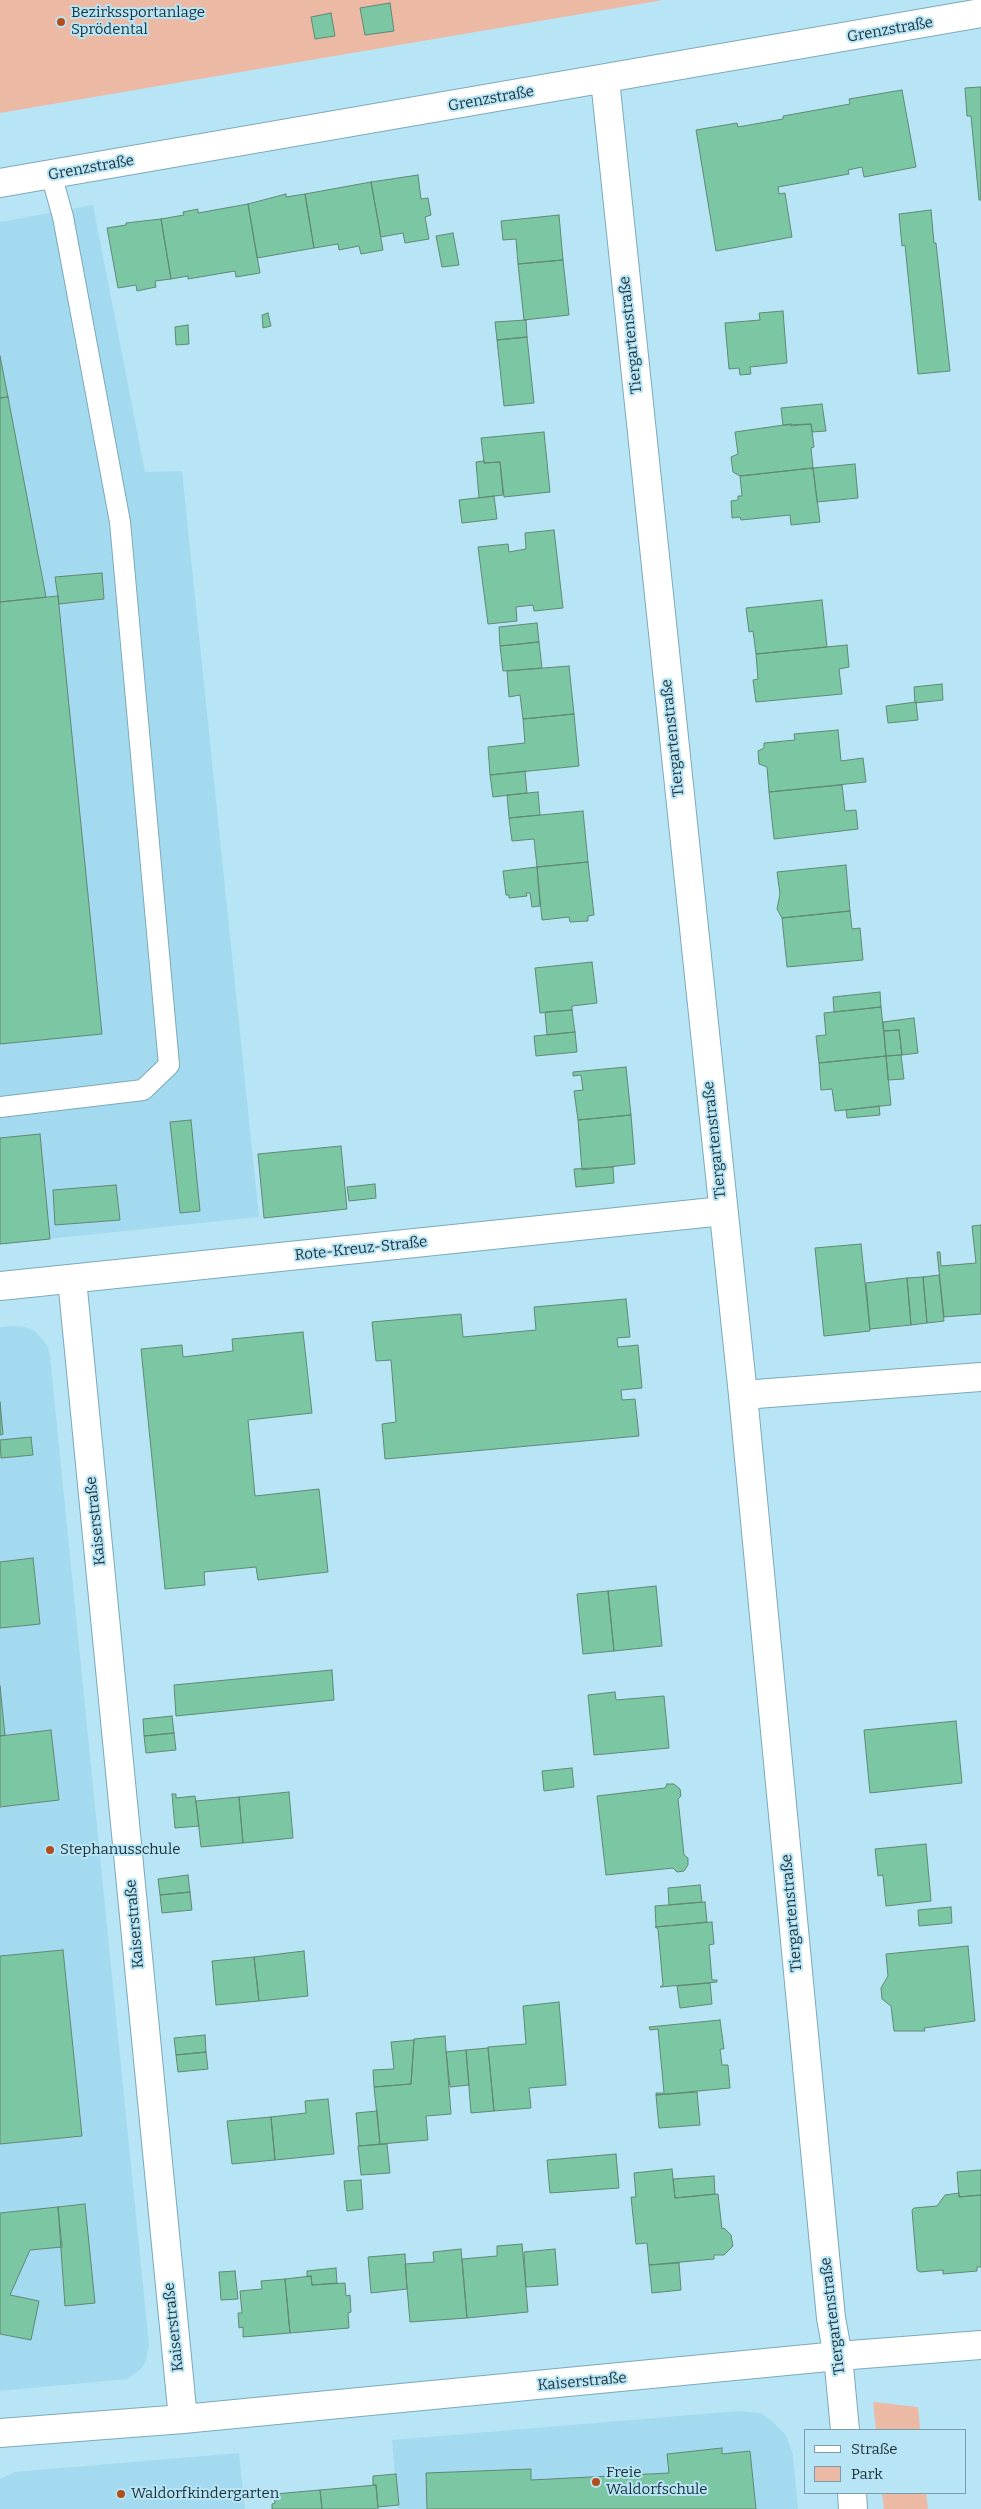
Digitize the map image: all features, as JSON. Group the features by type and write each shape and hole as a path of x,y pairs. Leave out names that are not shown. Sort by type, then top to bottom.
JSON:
{"street":[{"name":"Grenzstraße","path":"0,183 981,14"},
{"name":"Tiergartenstraße","path":"605,80 743,1395 830,2308 838,2356 845,2429"},
{"name":"Rote-Kreuz-Straße","path":"0,1286 723,1211"},
{"name":"Kaiserstraße","path":"72,1279 183,2419"},
{"path":"743,1395 981,1377"},
{"name":"Kaiserstraße","path":"0,2434 183,2419 838,2356 981,2345"},
{"path":"852,2494 853,2509"}],"lane":[{"path":"0,1108 143,1090 168,1064 120,522 65,227 51,174"}],"shaded area":[{"path":"93,205 145,472 182,471 259,1217 0,1244 0,222"},
{"name":"Stephanusschule","path":"0,1327 25,1327 35,1331 47,1345 50,1356 149,2345 145,2363 140,2370 127,2379 0,2391"},
{"name":"Freie Waldorfschule","path":"739,2411 760,2413 773,2422 786,2435 793,2455 798,2509 398,2509 392,2440"},
{"name":"Waldorfkindergarten","path":"239,2453 245,2509 0,2509 0,2479 14,2472"}],"green space":[{"path":"0,0 663,0 0,113"},
{"path":"873,2402 918,2407 920,2429 876,2429"},
{"path":"882,2494 926,2494 928,2509 884,2509"}],"building":[{"path":"390,3 394,31 365,35 360,8"},
{"path":"331,13 335,36 315,39 311,17"},
{"path":"981,87 981,200 979,200 971,116 967,116 965,88"},
{"path":"902,90 916,167 864,177 862,167 848,170 849,174 778,187 779,194 785,193 792,237 716,251 696,130 737,123 738,127 783,119 783,116 850,104 849,99"},
{"path":"418,175 421,199 428,198 431,215 425,217 429,239 405,243 403,233 381,237 371,182"},
{"path":"371,182 383,250 361,254 359,246 339,250 338,244 314,248 305,194"},
{"path":"286,194 286,197 305,194 314,248 257,258 248,204"},
{"path":"248,204 260,273 236,277 235,271 188,279 188,276 171,279 161,219 184,215 183,212 198,209 198,213"},
{"path":"931,210 950,371 918,374 905,245 902,246 899,214"},
{"path":"559,215 563,260 518,264 516,239 503,240 501,221"},
{"path":"161,219 171,279 155,281 156,287 137,291 136,285 118,288 107,228 126,225 126,223"},
{"path":"453,233 459,265 442,267 436,236"},
{"path":"563,260 569,315 524,320 518,264"},
{"path":"783,311 787,363 750,367 751,374 740,375 739,368 729,369 725,323 760,320 759,313"},
{"path":"268,313 271,326 263,328 262,315"},
{"path":"526,320 527,337 497,340 495,322"},
{"path":"188,325 189,344 176,345 175,327"},
{"path":"527,337 534,403 504,406 497,340"},
{"path":"0,356 8,397 0,398"},
{"path":"8,397 46,597 0,602 0,398"},
{"path":"822,404 826,431 812,432 811,424 783,425 781,408"},
{"path":"791,424 791,426 811,424 814,447 811,448 813,468 740,476 733,472 731,457 738,454 735,432"},
{"path":"544,432 550,492 504,497 500,462 484,463 481,438"},
{"path":"484,461 484,463 500,462 503,495 479,498 476,462"},
{"path":"855,464 858,498 817,502 813,468"},
{"path":"813,468 820,522 791,525 790,515 741,520 740,517 732,518 731,501 738,500 738,496 742,496 740,476"},
{"path":"494,496 497,519 462,523 459,500"},
{"path":"554,530 563,608 534,611 533,605 516,607 517,621 488,624 478,547 508,544 509,552 526,549 525,533"},
{"path":"102,573 104,599 59,604 55,577"},
{"path":"58,596 102,1034 0,1044 0,602"},
{"path":"822,600 827,647 756,654 753,631 749,632 746,608"},
{"path":"537,623 539,642 500,646 499,627"},
{"path":"539,642 542,668 503,671 500,646"},
{"path":"847,645 849,667 839,669 842,694 756,702 753,680 758,679 756,654"},
{"path":"569,666 574,714 523,719 520,695 509,697 507,671"},
{"path":"942,684 943,700 915,703 914,687"},
{"path":"916,702 918,720 888,723 886,706"},
{"path":"574,714 579,766 490,775 488,747 525,743 523,719"},
{"path":"838,730 841,761 863,758 866,782 769,792 767,767 759,764 758,751 764,748 764,743 795,740 794,734"},
{"path":"525,771 527,793 493,797 490,775"},
{"path":"842,785 845,811 856,810 858,829 774,839 769,792"},
{"path":"538,792 540,815 509,818 507,795"},
{"path":"583,811 588,862 537,867 534,839 512,841 509,818"},
{"path":"588,862 594,915 588,916 588,921 570,922 569,917 542,920 537,867"},
{"path":"846,865 850,911 782,918 777,909 780,894 777,872"},
{"path":"537,867 540,906 532,907 530,893 526,893 527,896 509,898 509,895 506,895 503,871"},
{"path":"850,911 852,929 860,928 863,960 787,967 782,918"},
{"path":"592,962 597,1003 572,1006 572,1010 540,1013 535,968"},
{"path":"880,992 881,1007 834,1012 833,997"},
{"path":"881,1007 886,1056 819,1063 816,1036 826,1035 824,1013"},
{"path":"572,1010 575,1032 547,1035 545,1012"},
{"path":"914,1018 918,1053 902,1055 899,1030 884,1031 883,1022"},
{"path":"899,1030 902,1055 886,1056 884,1031"},
{"path":"575,1032 577,1052 536,1056 534,1036"},
{"path":"901,1055 904,1079 888,1080 886,1056"},
{"path":"886,1056 891,1105 835,1111 832,1089 821,1090 819,1063"},
{"path":"626,1067 631,1115 578,1120 574,1091 583,1090 581,1075 573,1076 573,1072"},
{"path":"879,1106 880,1115 847,1118 846,1110"},
{"path":"631,1115 635,1164 582,1170 578,1120"},
{"path":"191,1120 200,1211 180,1213 170,1122"},
{"path":"40,1134 50,1239 0,1244 0,1138"},
{"path":"341,1146 347,1209 264,1218 258,1154"},
{"path":"613,1167 614,1183 576,1187 574,1169"},
{"path":"375,1184 376,1198 349,1201 347,1187"},
{"path":"116,1185 120,1220 55,1225 53,1190"},
{"path":"981,1225 981,1314 944,1317 937,1252 940,1252 941,1266 976,1263 972,1226"},
{"path":"861,1244 870,1331 824,1336 815,1248"},
{"path":"939,1275 944,1321 927,1323 923,1277"},
{"path":"923,1277 927,1323 911,1325 907,1278"},
{"path":"907,1278 911,1325 870,1329 866,1283"},
{"path":"626,1299 630,1337 617,1338 618,1347 638,1345 642,1388 621,1390 622,1400 635,1399 639,1436 385,1459 382,1424 396,1422 391,1360 376,1361 372,1322 461,1314 463,1337 536,1330 534,1307"},
{"path":"303,1332 312,1413 248,1420 255,1496 319,1489 328,1572 258,1580 256,1567 204,1572 205,1585 165,1589 141,1349 182,1345 183,1357 233,1351 232,1339"},
{"path":"0,1402 3,1434 0,1435"},
{"path":"31,1437 33,1455 1,1458 0,1440"},
{"path":"33,1558 40,1624 0,1628 0,1562"},
{"path":"656,1586 662,1646 614,1651 608,1591"},
{"path":"608,1591 614,1651 583,1654 577,1594"},
{"path":"332,1670 334,1700 176,1716 174,1685"},
{"path":"0,1686 5,1735 0,1736"},
{"path":"615,1692 616,1700 664,1696 669,1748 594,1755 588,1695"},
{"path":"172,1716 174,1733 144,1736 143,1719"},
{"path":"956,1721 962,1783 870,1793 864,1730"},
{"path":"51,1730 59,1800 0,1807 0,1736"},
{"path":"174,1733 176,1750 146,1753 144,1736"},
{"path":"572,1768 574,1787 544,1791 542,1771"},
{"path":"667,1784 674,1784 680,1789 681,1796 678,1799 684,1855 688,1858 688,1865 684,1871 677,1872 673,1868 606,1875 597,1796 665,1788"},
{"path":"289,1792 293,1838 243,1843 239,1797"},
{"path":"172,1794 176,1794 176,1798 195,1796 199,1826 175,1828"},
{"path":"239,1797 243,1843 201,1847 196,1801"},
{"path":"926,1844 931,1901 886,1906 883,1875 878,1876 875,1849"},
{"path":"188,1875 190,1892 160,1895 158,1879"},
{"path":"700,1885 702,1902 669,1905 668,1888"},
{"path":"190,1892 192,1910 162,1913 160,1895"},
{"path":"705,1902 707,1922 656,1927 655,1906"},
{"path":"951,1907 952,1923 919,1926 918,1910"},
{"path":"712,1922 714,1944 709,1945 712,1980 717,1980 717,1982 660,1987 663,1985 658,1929 655,1927"},
{"path":"968,1946 975,2021 924,2028 925,2031 894,2031 891,2006 882,1999 881,1988 888,1976 886,1954"},
{"path":"63,1950 82,2136 0,2144 0,1956"},
{"path":"304,1951 308,1996 259,2001 254,1957"},
{"path":"254,1957 259,2001 216,2005 212,1961"},
{"path":"710,1983 712,2004 680,2008 677,1986"},
{"path":"559,2002 566,2085 529,2088 531,2108 494,2111 488,2047 526,2044 523,2006"},
{"path":"720,2020 724,2049 720,2049 722,2065 728,2065 730,2088 656,2095 656,2093 664,2093 658,2029 650,2030 649,2027"},
{"path":"205,2035 206,2052 176,2055 174,2038"},
{"path":"445,2036 451,2114 426,2116 428,2140 380,2144 374,2087 411,2084 414,2039"},
{"path":"414,2040 411,2084 374,2087 373,2070 394,2069 391,2042"},
{"path":"488,2048 494,2111 471,2113 466,2050"},
{"path":"466,2050 469,2085 450,2087 446,2052"},
{"path":"206,2052 208,2069 178,2072 176,2055"},
{"path":"697,2092 700,2125 659,2128 656,2095"},
{"path":"328,2099 334,2154 275,2160 271,2117 306,2113 305,2101"},
{"path":"377,2111 380,2144 359,2146 356,2113"},
{"path":"271,2117 275,2160 232,2164 227,2121"},
{"path":"387,2144 390,2173 361,2175 358,2146"},
{"path":"616,2154 619,2188 550,2193 547,2160"},
{"path":"672,2169 675,2198 718,2194 722,2229 724,2228 731,2235 733,2246 724,2255 714,2255 714,2259 649,2265 647,2243 636,2244 631,2197 636,2197 634,2173"},
{"path":"981,2170 981,2195 959,2197 957,2172"},
{"path":"714,2176 715,2194 675,2198 673,2179"},
{"path":"361,2180 363,2209 347,2211 344,2181"},
{"path":"959,2193 959,2197 981,2195 981,2267 977,2267 977,2271 943,2274 943,2270 920,2272 917,2270 912,2210 914,2208 937,2206 945,2195"},
{"path":"85,2204 95,2303 65,2306 58,2207"},
{"path":"58,2207 62,2247 30,2250 10,2295 39,2301 31,2340 0,2334 0,2213"},
{"path":"522,2244 528,2312 467,2318 462,2259 497,2256 497,2246"},
{"path":"461,2249 467,2318 410,2322 405,2264 434,2262 433,2252"},
{"path":"555,2249 558,2285 526,2287 524,2252"},
{"path":"405,2254 407,2289 371,2293 368,2257"},
{"path":"679,2263 681,2290 652,2293 649,2265"},
{"path":"336,2268 337,2283 312,2285 311,2276 307,2277 307,2271"},
{"path":"235,2271 238,2299 221,2300 219,2272"},
{"path":"311,2276 312,2285 345,2283 346,2296 350,2295 351,2312 348,2313 349,2328 290,2333 285,2279"},
{"path":"285,2279 290,2333 243,2337 243,2327 239,2328 238,2313 242,2313 240,2291 262,2289 261,2281"},
{"path":"722,2448 722,2454 750,2451 756,2509 427,2509 426,2473 531,2469 531,2480 669,2473 667,2454"},
{"path":"396,2474 399,2505 378,2507 376,2485 373,2485 373,2476"},
{"path":"376,2485 378,2509 322,2509 320,2490"},
{"path":"320,2490 322,2509 272,2509 272,2504 275,2503 274,2494"}],"place":[{"name":"Bezirkssportanlage Sprödental","path":"61,22"},
{"name":"Stephanusschule","path":"50,1850"},
{"name":"Freie Waldorfschule","path":"596,2482"},
{"name":"Waldorfkindergarten","path":"121,2494"}]}
